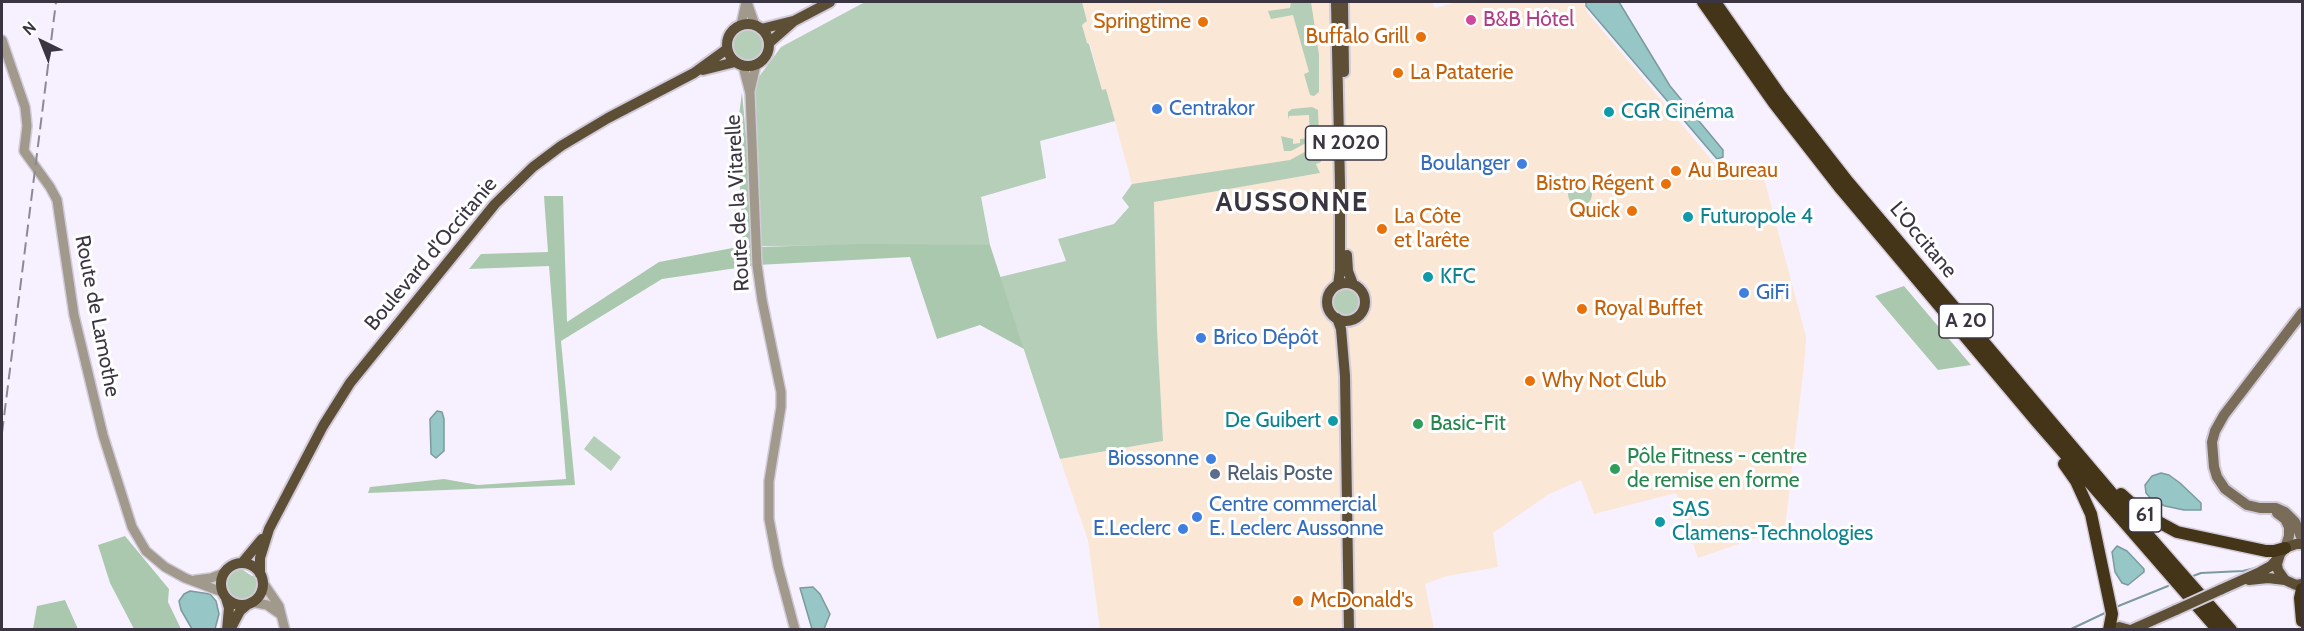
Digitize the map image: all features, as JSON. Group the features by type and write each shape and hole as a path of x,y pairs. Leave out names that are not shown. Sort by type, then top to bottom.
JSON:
{"highway":[{"name":"L'Occitane","path":"1703,2 1740,57 1800,138 1995,372 2218,630"},
{"name":"L'Occitane","path":"1714,2 1814,140 2041,410 2231,630"},
{"path":"1995,372 2076,481 2086,500 2112,614 2111,630"},
{"name":"61","path":"2041,410 2130,503 2154,521 2177,532 2282,553"},
{"path":"2302,589 2300,598 2302,621"}],"main road":[{"path":"794,21 758,27 741,25 732,32 727,49 739,64 756,65 766,56 769,43 794,21 830,2"},
{"name":"N 2020","path":"1336,2 1340,184 1338,285"},
{"name":"N 2020","path":"1343,2 1347,266 1353,284"},
{"path":"758,27 769,43"},
{"name":"Boulevard d'Occitanie","path":"261,577 260,558 270,530 311,449 350,383 495,204 520,179 561,146 608,118 694,73 727,49"},
{"name":"Boulevard d'Occitanie","path":"694,73 739,64"},
{"path":"1345,376 1348,332 1354,319 1363,310 1365,302 1360,290 1353,284 1338,285 1328,298 1329,309 1341,329 1345,376 1348,630"},
{"path":"2302,313 2224,415 2212,442 2214,467 2225,489 2247,505 2280,509 2292,517 2302,540"},
{"path":"1336,318 1354,319"},
{"path":"2266,508 2287,522 2289,536 2278,570 2284,580"},
{"name":"Boulevard d'Occitanie","path":"242,562 270,530"},
{"path":"2111,630 2119,627 2131,630 2243,581 2271,566 2290,545 2302,544"},
{"path":"242,562 254,567 261,577 260,593 240,611 229,630 229,609 221,582 224,573 231,565 242,562"},
{"path":"2243,581 2268,578 2284,580 2296,585 2302,584"},
{"path":"224,595 238,604 250,603"},
{"path":"2153,630 2176,610"}],"street":[{"path":"741,25 747,2"},
{"path":"747,2 758,27"},
{"name":"Route de Lamothe","path":"2,40 25,107 27,126 24,151 50,187 59,207 77,325 103,435 132,527 140,543 170,571 224,595"},
{"name":"Route de la Vitarelle","path":"739,64 750,93"},
{"name":"Route de la Vitarelle","path":"756,65 750,93 757,265 781,392 781,407 769,481 768,512 778,566 795,630"},
{"path":"190,580 206,579 224,573"},
{"path":"261,577 267,591 279,606 285,630"},
{"path":"250,603 267,605 280,614"}],"shaded area":[{"path":"865,2 1082,2 1087,21 1082,25 1102,90 1106,89 1115,121 1040,141 1046,178 981,197 990,245 760,246 753,93 755,82 781,47"},
{"name":"AUSSONNE","path":"1082,2 1432,2 1435,8 1457,2 1584,2 1587,12 1725,176 1760,163 1806,337 1785,528 1698,558 1676,493 1594,514 1581,480 1549,494 1493,533 1498,567 1447,576 1425,584 1434,629 1100,629 1088,540 1060,459 1163,441 1154,201 1320,173 1316,163 1321,162 1319,156 1132,184 1106,89 1102,90 1090,44 1087,43 1082,25 1087,21"},
{"path":"1291,2 1311,2 1319,55 1319,92 1314,96 1310,95 1304,74 1309,72 1293,15 1271,19 1268,11 1290,8"},
{"path":"1586,2 1619,2 1670,86 1723,150 1723,157 1717,159 1586,6"},
{"path":"748,29 759,34 764,45 759,56 748,61 737,56 732,45 737,34"},
{"path":"742,92 756,247 866,244 990,245 1024,349 980,325 937,339 910,257 757,265 662,279 561,341 575,485 368,493 370,487 444,479 478,485 566,479 549,266 469,269 481,254 548,252 544,196 563,196 567,322 659,262 743,246 737,131"},
{"path":"1312,107 1318,110 1319,136 1291,151 1284,151 1281,136 1293,139 1293,144 1300,143 1300,139 1310,138 1309,115 1289,116 1288,120 1288,112 1292,109"},
{"path":"1314,147 1321,158 1321,162 1316,164 1320,173 1154,202 1163,441 1060,459 1000,277 1066,261 1058,239 1114,224 1129,207 1122,198 1132,184 1290,160"},
{"path":"1580,182 1589,185 1592,194 1589,203 1580,206 1571,203 1568,194 1571,185"},
{"path":"1904,286 1971,365 1938,370 1875,296"},
{"path":"1347,287 1353,288 1361,296 1361,308 1353,316 1347,317 1341,316 1333,308 1332,302 1333,296 1341,288"},
{"path":"437,411 442,412 444,419 444,451 436,458 431,454 430,419"},
{"path":"594,436 621,457 611,471 584,449"},
{"path":"2161,473 2169,475 2180,483 2201,503 2201,510 2184,510 2165,506 2152,500 2146,493 2145,485 2152,476"},
{"path":"125,536 169,589 168,602 181,629 134,629 110,583 98,545"},
{"path":"2117,546 2127,551 2144,569 2144,572 2128,585 2122,583 2115,572 2112,552"},
{"path":"240,568 252,576 256,575 258,582 255,593 242,600 229,593 226,583 230,572"},
{"path":"813,587 820,594 830,614 824,629 812,629 800,588"},
{"path":"190,591 210,594 216,601 219,614 215,629 192,629 181,610 179,601 184,594"},
{"path":"65,600 78,629 33,629 37,606"}],"waterway":[{"path":"2193,576 2201,573 2243,571 2259,567"},
{"path":"2116,607 2168,586"},
{"path":"2069,630 2107,612"}],"railway":[{"path":"2,433 56,2"}],"place":[{"name":"B&B Hôtel","path":"1471,20"},
{"name":"Springtime","path":"1203,22"},
{"name":"Buffalo Grill","path":"1421,37"},
{"name":"La Pataterie","path":"1398,73"},
{"name":"Centrakor","path":"1157,109"},
{"name":"CGR Cinéma","path":"1609,112"},
{"name":"Boulanger","path":"1522,164"},
{"name":"Au Bureau","path":"1676,171"},
{"name":"Bistro Régent","path":"1666,184"},
{"name":"Quick","path":"1632,211"},
{"name":"Futuropole 4","path":"1688,217"},
{"name":"La Côte et l'arête","path":"1382,229"},
{"name":"KFC","path":"1428,277"},
{"name":"GiFi","path":"1744,293"},
{"name":"Royal Buffet","path":"1582,309"},
{"name":"Brico Dépôt","path":"1201,338"},
{"name":"Why Not Club","path":"1530,381"},
{"name":"De Guibert","path":"1333,421"},
{"name":"Basic-Fit","path":"1418,424"},
{"name":"Biossonne","path":"1211,459"},
{"name":"Pôle Fitness - centre de remise en forme","path":"1615,469"},
{"name":"Relais Poste","path":"1215,474"},
{"name":"Centre commercial E. Leclerc Aussonne","path":"1197,517"},
{"name":"SAS Clamens-Technologies","path":"1660,522"},
{"name":"E.Leclerc","path":"1183,529"},
{"name":"McDonald's","path":"1298,601"}],"district":[{"name":"AUSSONNE","path":"1292,203"}]}
